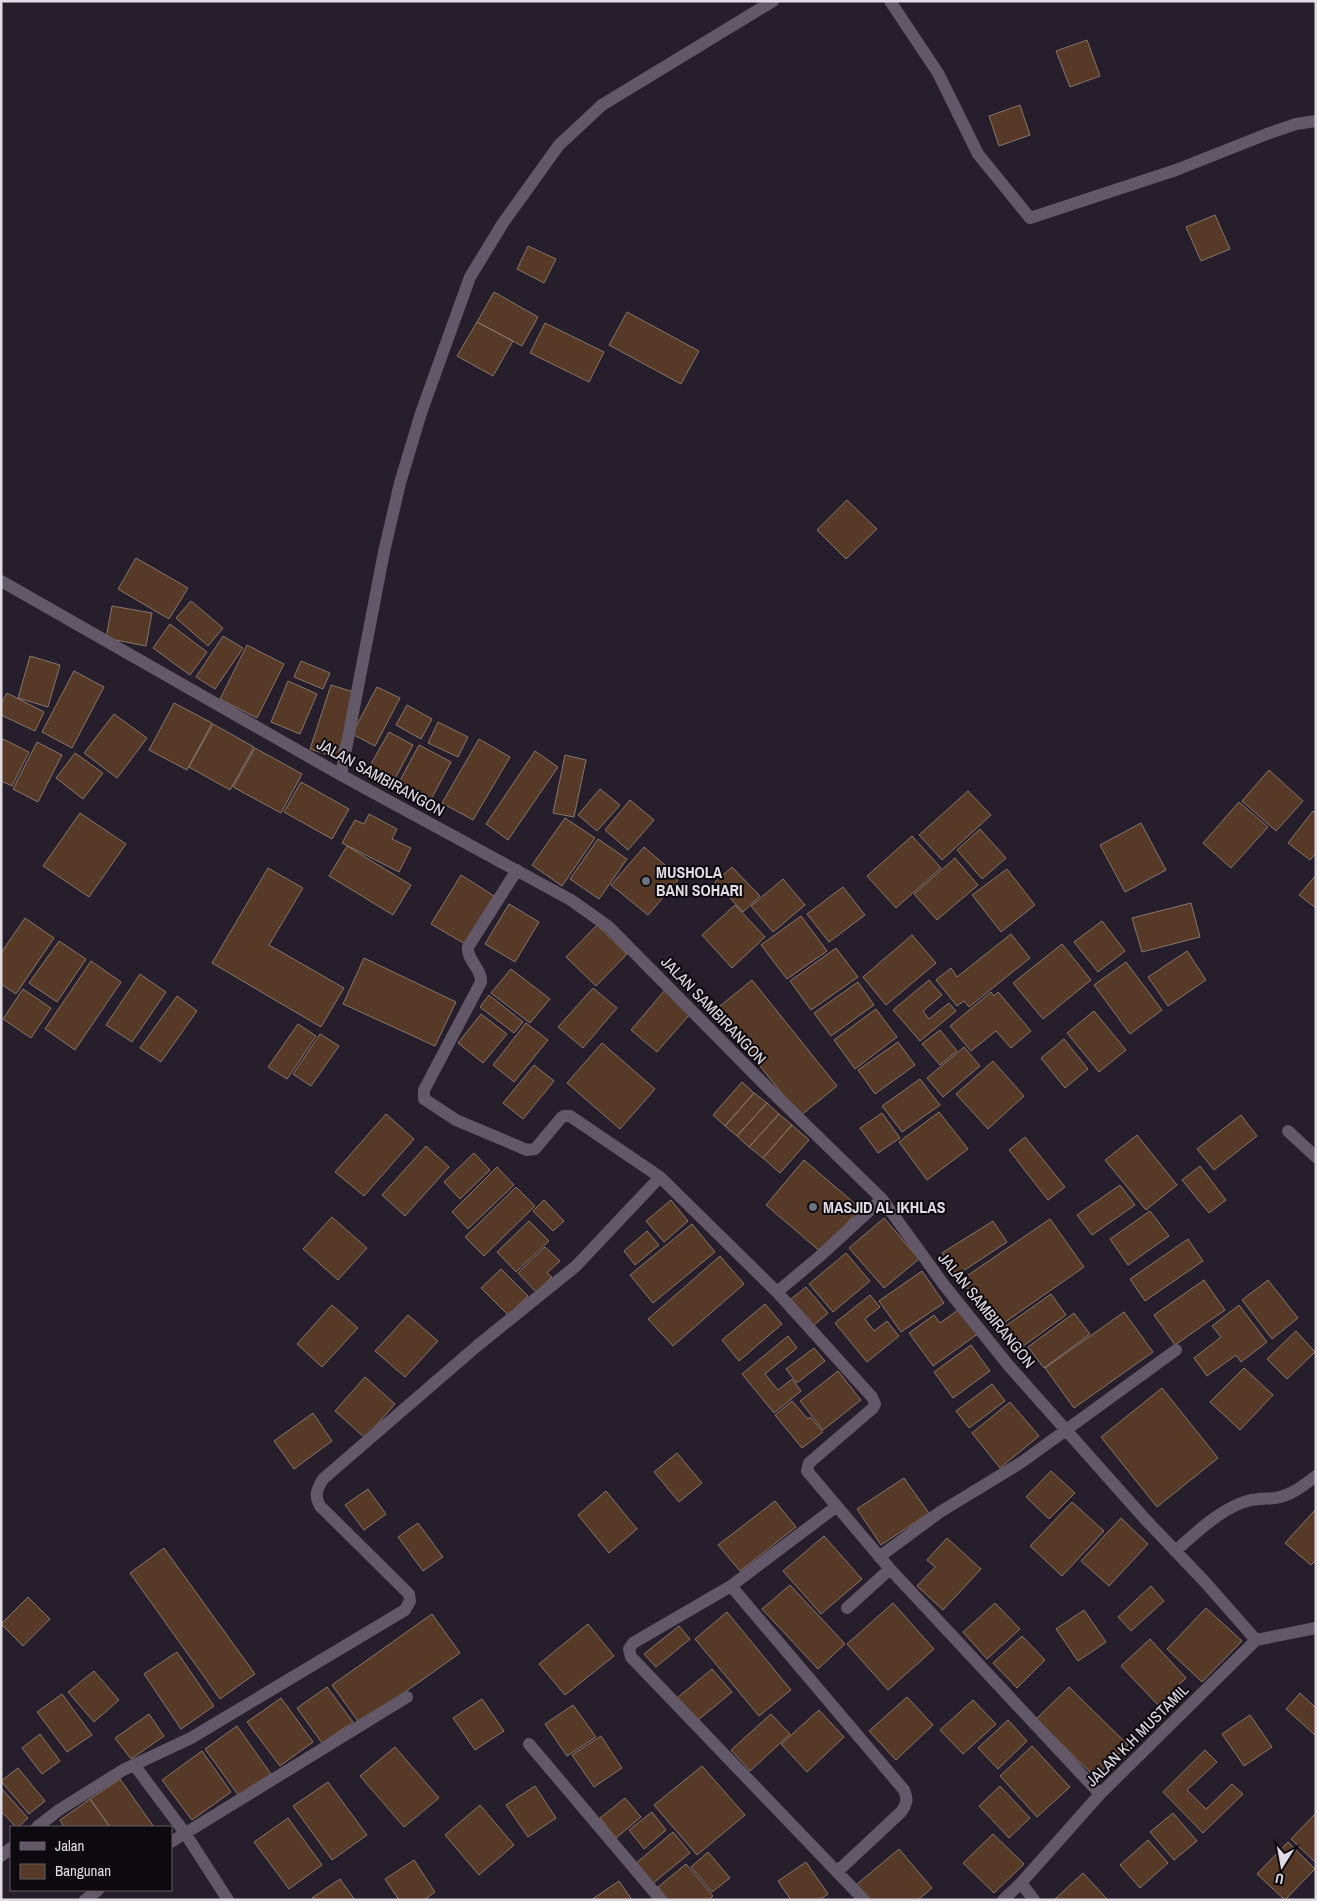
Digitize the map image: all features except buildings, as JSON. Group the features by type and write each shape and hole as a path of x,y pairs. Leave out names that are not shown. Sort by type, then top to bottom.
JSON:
{"street":[{"path":"341,775 384,552 400,483 421,413 470,278 503,223 559,145 602,105 773,1"},
{"path":"890,1 938,74 978,154 1030,218 1176,170 1296,124 1316,122"},
{"name":"JALAN SAMBIRANGON","path":"1,581 341,775 499,859 571,900 609,926 767,1087 882,1199 944,1285 1009,1366 1256,1640"},
{"path":"517,870 468,947 468,952 481,982 424,1090 424,1099 464,1124 527,1150 535,1149 561,1118 570,1116 660,1177 777,1292 872,1397 875,1404 873,1408 808,1466 808,1473 890,1569 1100,1794"},
{"path":"1288,1131 1316,1157"},
{"path":"38,1826 66,1805 123,1770 191,1738 405,1610 410,1601 409,1594 320,1506 317,1500 318,1487 323,1479 414,1399 576,1266 660,1177"},
{"path":"777,1292 882,1199"},
{"path":"880,1557 940,1512 1005,1473 1176,1350"},
{"path":"1174,1551 1211,1520 1240,1503 1259,1498 1276,1498 1297,1491 1316,1476"},
{"path":"836,1506 731,1586 633,1643 630,1646 629,1653 635,1662 766,1800 838,1871 864,1900"},
{"path":"847,1608 890,1569"},
{"path":"731,1586 892,1775 907,1797 907,1803 901,1812 838,1871"},
{"path":"1256,1640 1316,1628"},
{"name":"JALAN K.H MUSTAMIL","path":"1003,1900 1021,1883 1100,1794 1256,1640"},
{"path":"172,1841 407,1697"},
{"path":"530,1744 661,1900"},
{"path":"135,1766 185,1833 228,1900"},
{"path":"1021,1883 1034,1900"},
{"path":"86,1900 97,1891"}],"place":[{"name":"MUSHOLA BANI SOHARI","path":"646,881"},
{"name":"MASJID AL IKHLAS","path":"813,1207"}]}
